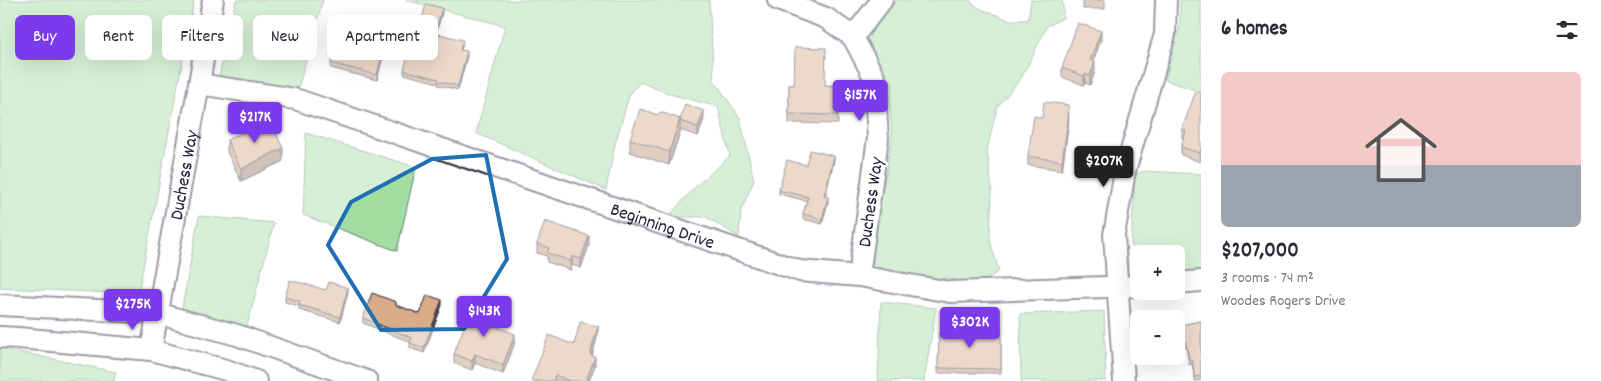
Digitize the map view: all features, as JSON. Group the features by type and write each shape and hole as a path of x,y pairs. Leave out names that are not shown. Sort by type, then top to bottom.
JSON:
{"street":[{"name":"Duchess Way","path":"151,350 156,313 213,0"},
{"name":"Duchess Way","path":"778,0 826,18 853,37 874,77 878,138 859,276"},
{"path":"853,37 882,0"},
{"path":"1124,381 1116,288 1114,236 1125,171 1165,34 1166,0"},
{"name":"Beginning Drive","path":"199,84 294,99 800,271 859,276 950,292 1130,287"},
{"path":"1185,283 1201,282"},
{"path":"0,305 156,313 237,335 367,381"},
{"path":"0,337 151,350 226,370 256,381"}],"highlighted area":[{"path":"486,155 507,259 464,329 381,330 328,245 351,202 432,159"}],"green space":[{"path":"0,0 194,0 191,15 162,15 162,60 183,60 138,294 0,288"},
{"path":"236,0 323,0 317,21 317,15 253,15 253,60 306,60 297,92 219,77 223,60 243,60 243,15 233,15"},
{"path":"406,0 709,0 714,80 740,118 754,180 741,211 739,237 706,217 668,217 695,187 730,156 718,107 670,94 640,82 629,96 614,148 606,190 476,133 505,26"},
{"path":"896,0 969,0 979,8 1009,20 1028,20 1031,0 1062,0 1063,18 1047,26 1022,77 997,107 987,150 992,189 990,240 999,271 984,281 959,281 946,278 921,280 897,277 874,264 871,259 871,225 886,175 892,136 888,82 884,69 873,54 869,40 877,15 889,10"},
{"path":"1180,0 1201,0 1201,92 1165,80 1180,25"},
{"path":"306,133 416,167 397,251 303,215"},
{"path":"1143,171 1201,174 1201,272 1185,273 1185,245 1131,245 1135,175"},
{"path":"199,216 274,223 246,330 181,313"},
{"path":"881,302 936,308 924,381 878,381"},
{"path":"1104,311 1106,381 1021,381 1020,314"},
{"path":"0,348 116,372 114,381 0,381"}],"building":[{"path":"426,4 442,8 438,22 438,15 423,15"},
{"path":"1078,23 1101,31 1090,60 1095,62 1090,76 1085,74 1084,76 1062,68"},
{"path":"438,34 463,40 460,50 467,51 458,86 404,70 407,60 438,60"},
{"path":"795,47 826,48 825,85 838,86 838,115 789,114 789,85 794,85"},
{"path":"332,60 381,60 377,75 331,63"},
{"path":"1196,91 1201,93 1200,153 1181,147 1186,131 1182,129"},
{"path":"1044,102 1069,105 1062,161 1028,156 1034,116 1042,118"},
{"path":"685,104 704,111 698,127 680,121"},
{"path":"640,109 658,115 660,112 680,119 669,152 630,139"},
{"path":"269,119 283,148 241,169 227,140"},
{"path":"810,150 834,156 824,196 828,197 822,219 803,214 808,197 779,190 787,160 806,165"},
{"path":"545,221 589,236 581,259 572,256 571,261 547,253 549,248 537,244"},
{"path":"290,280 326,290 329,282 348,288 340,317 299,305 300,301 285,297"},
{"path":"372,293 420,314 427,295 442,300 424,348 410,343 412,338 363,318"},
{"path":"472,305 497,314 493,325 515,334 503,365 475,354 472,361 454,354"},
{"path":"1201,321 1201,376 1195,377 1192,360 1189,360 1185,342 1185,324"},
{"path":"580,322 598,326 590,355 595,357 586,381 570,381 555,375 553,381 531,381 549,335 574,345"},
{"path":"952,328 988,328 988,332 1001,332 1001,369 938,368 939,332 952,332"}]}
